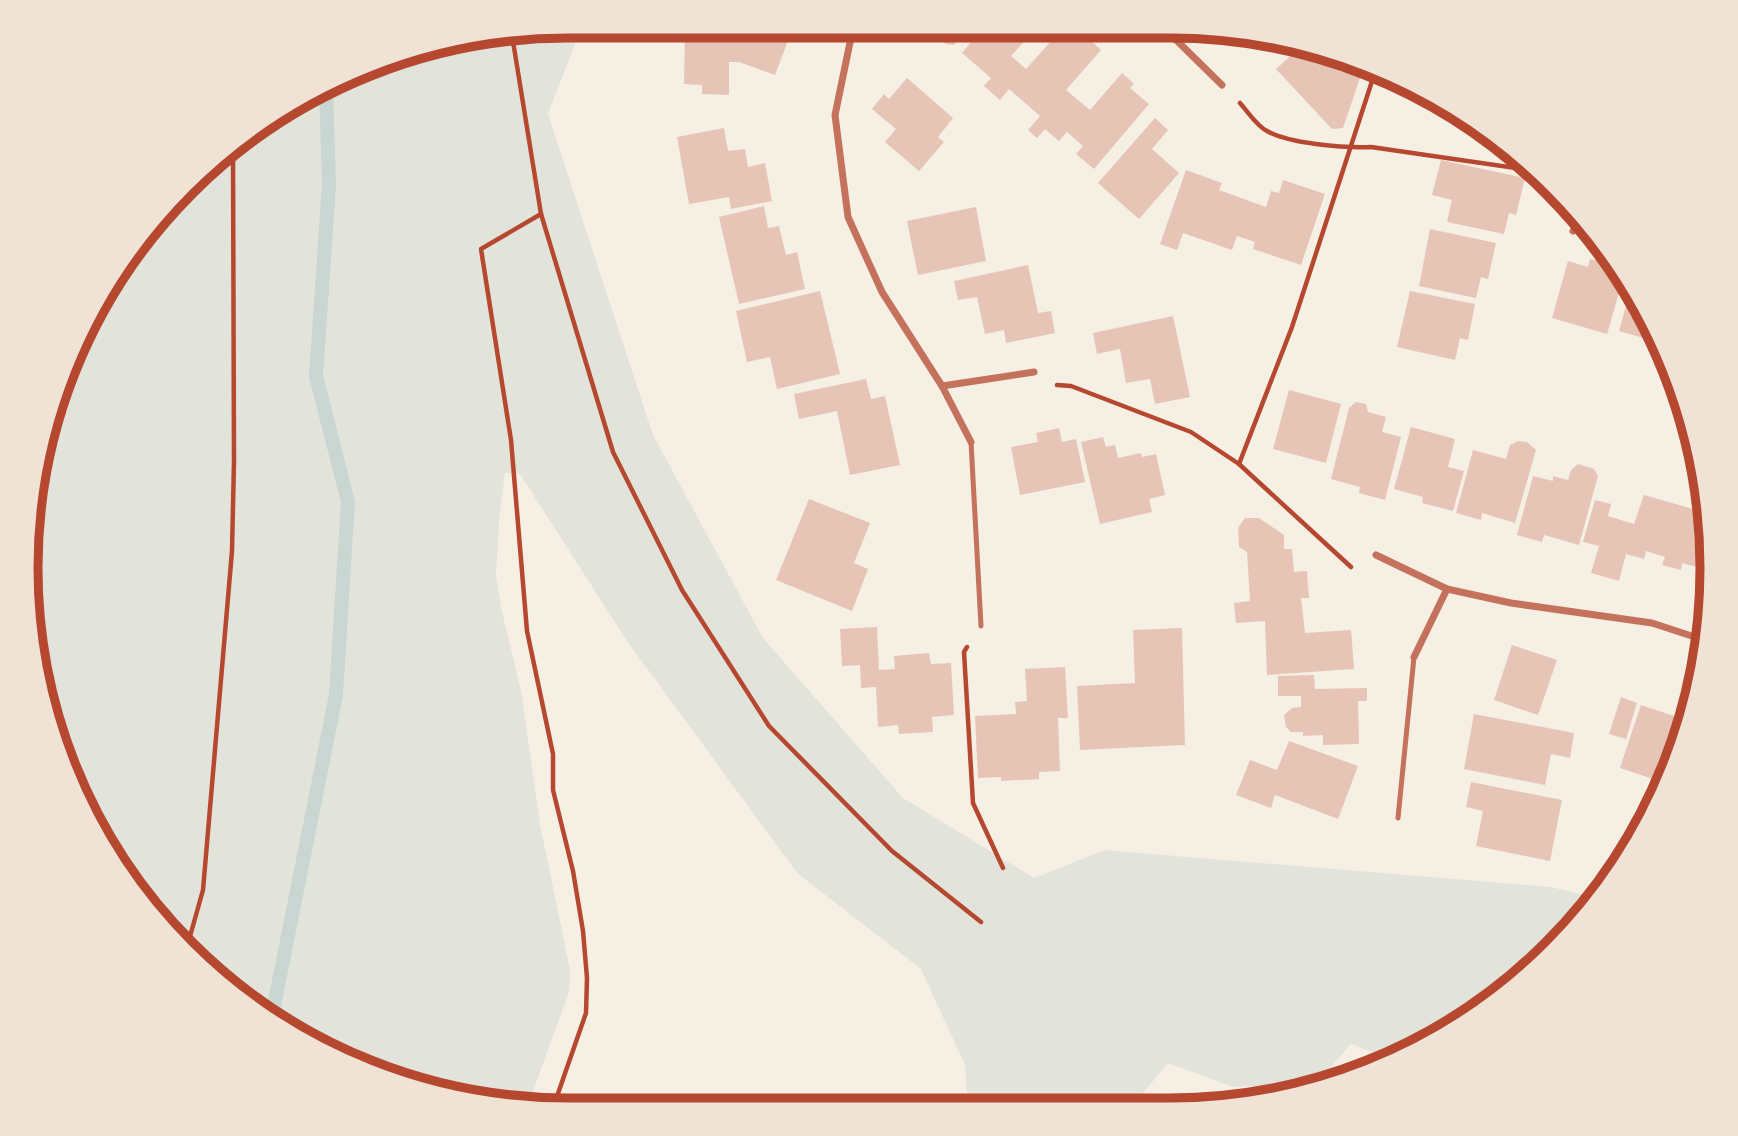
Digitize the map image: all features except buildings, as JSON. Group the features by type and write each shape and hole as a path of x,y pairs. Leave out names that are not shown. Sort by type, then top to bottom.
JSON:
{"street":[{"path":"851,38 835,115 848,217 882,292 942,386 971,442"},
{"path":"1177,38 1222,85"},
{"path":"942,386 1034,372"},
{"path":"1376,555 1447,589 1511,603 1652,623 1695,636"},
{"path":"1414,657 1447,589"}],"lane":[{"path":"971,442 981,626"},
{"path":"1398,818 1414,657"}],"path":[{"path":"513,42 541,214 613,452 682,590 769,726 892,851 981,922"},
{"path":"1239,464 1292,327 1373,79"},
{"path":"1222,85 1266,131 1303,142 1351,148 1371,147 1517,168"},
{"path":"190,937 203,890 232,551 233,159"},
{"path":"541,214 481,249 511,440 527,631 553,754 553,790 573,871 583,931 587,978 586,1013 557,1097"},
{"path":"1051,385 1071,386 1191,432 1239,464 1356,572"},
{"path":"981,626 964,652 973,803 1003,868"}],"shaded area":[{"path":"577,38 548,114 653,435 763,638 903,798 1034,878 1104,850 1551,887 1586,895 1519,966 1464,1008 1435,1027 1379,1054 1351,1044 1325,1073 1283,1085 1233,1087 1168,1063 1139,1098 967,1098 965,1065 921,969 797,873 627,641 520,474 505,473 496,575 521,690 540,824 570,970 569,992 531,1096 465,1087 431,1079 365,1057 303,1027 246,988 219,966 170,917 109,833 79,771 57,705 43,637 40,603 38,568 43,499 67,398 79,365 109,303 170,219 219,170 303,109 365,79 398,67 499,43"}],"waterway":[{"path":"274,1008 336,695 348,502 316,376 329,185 326,97"}]}
